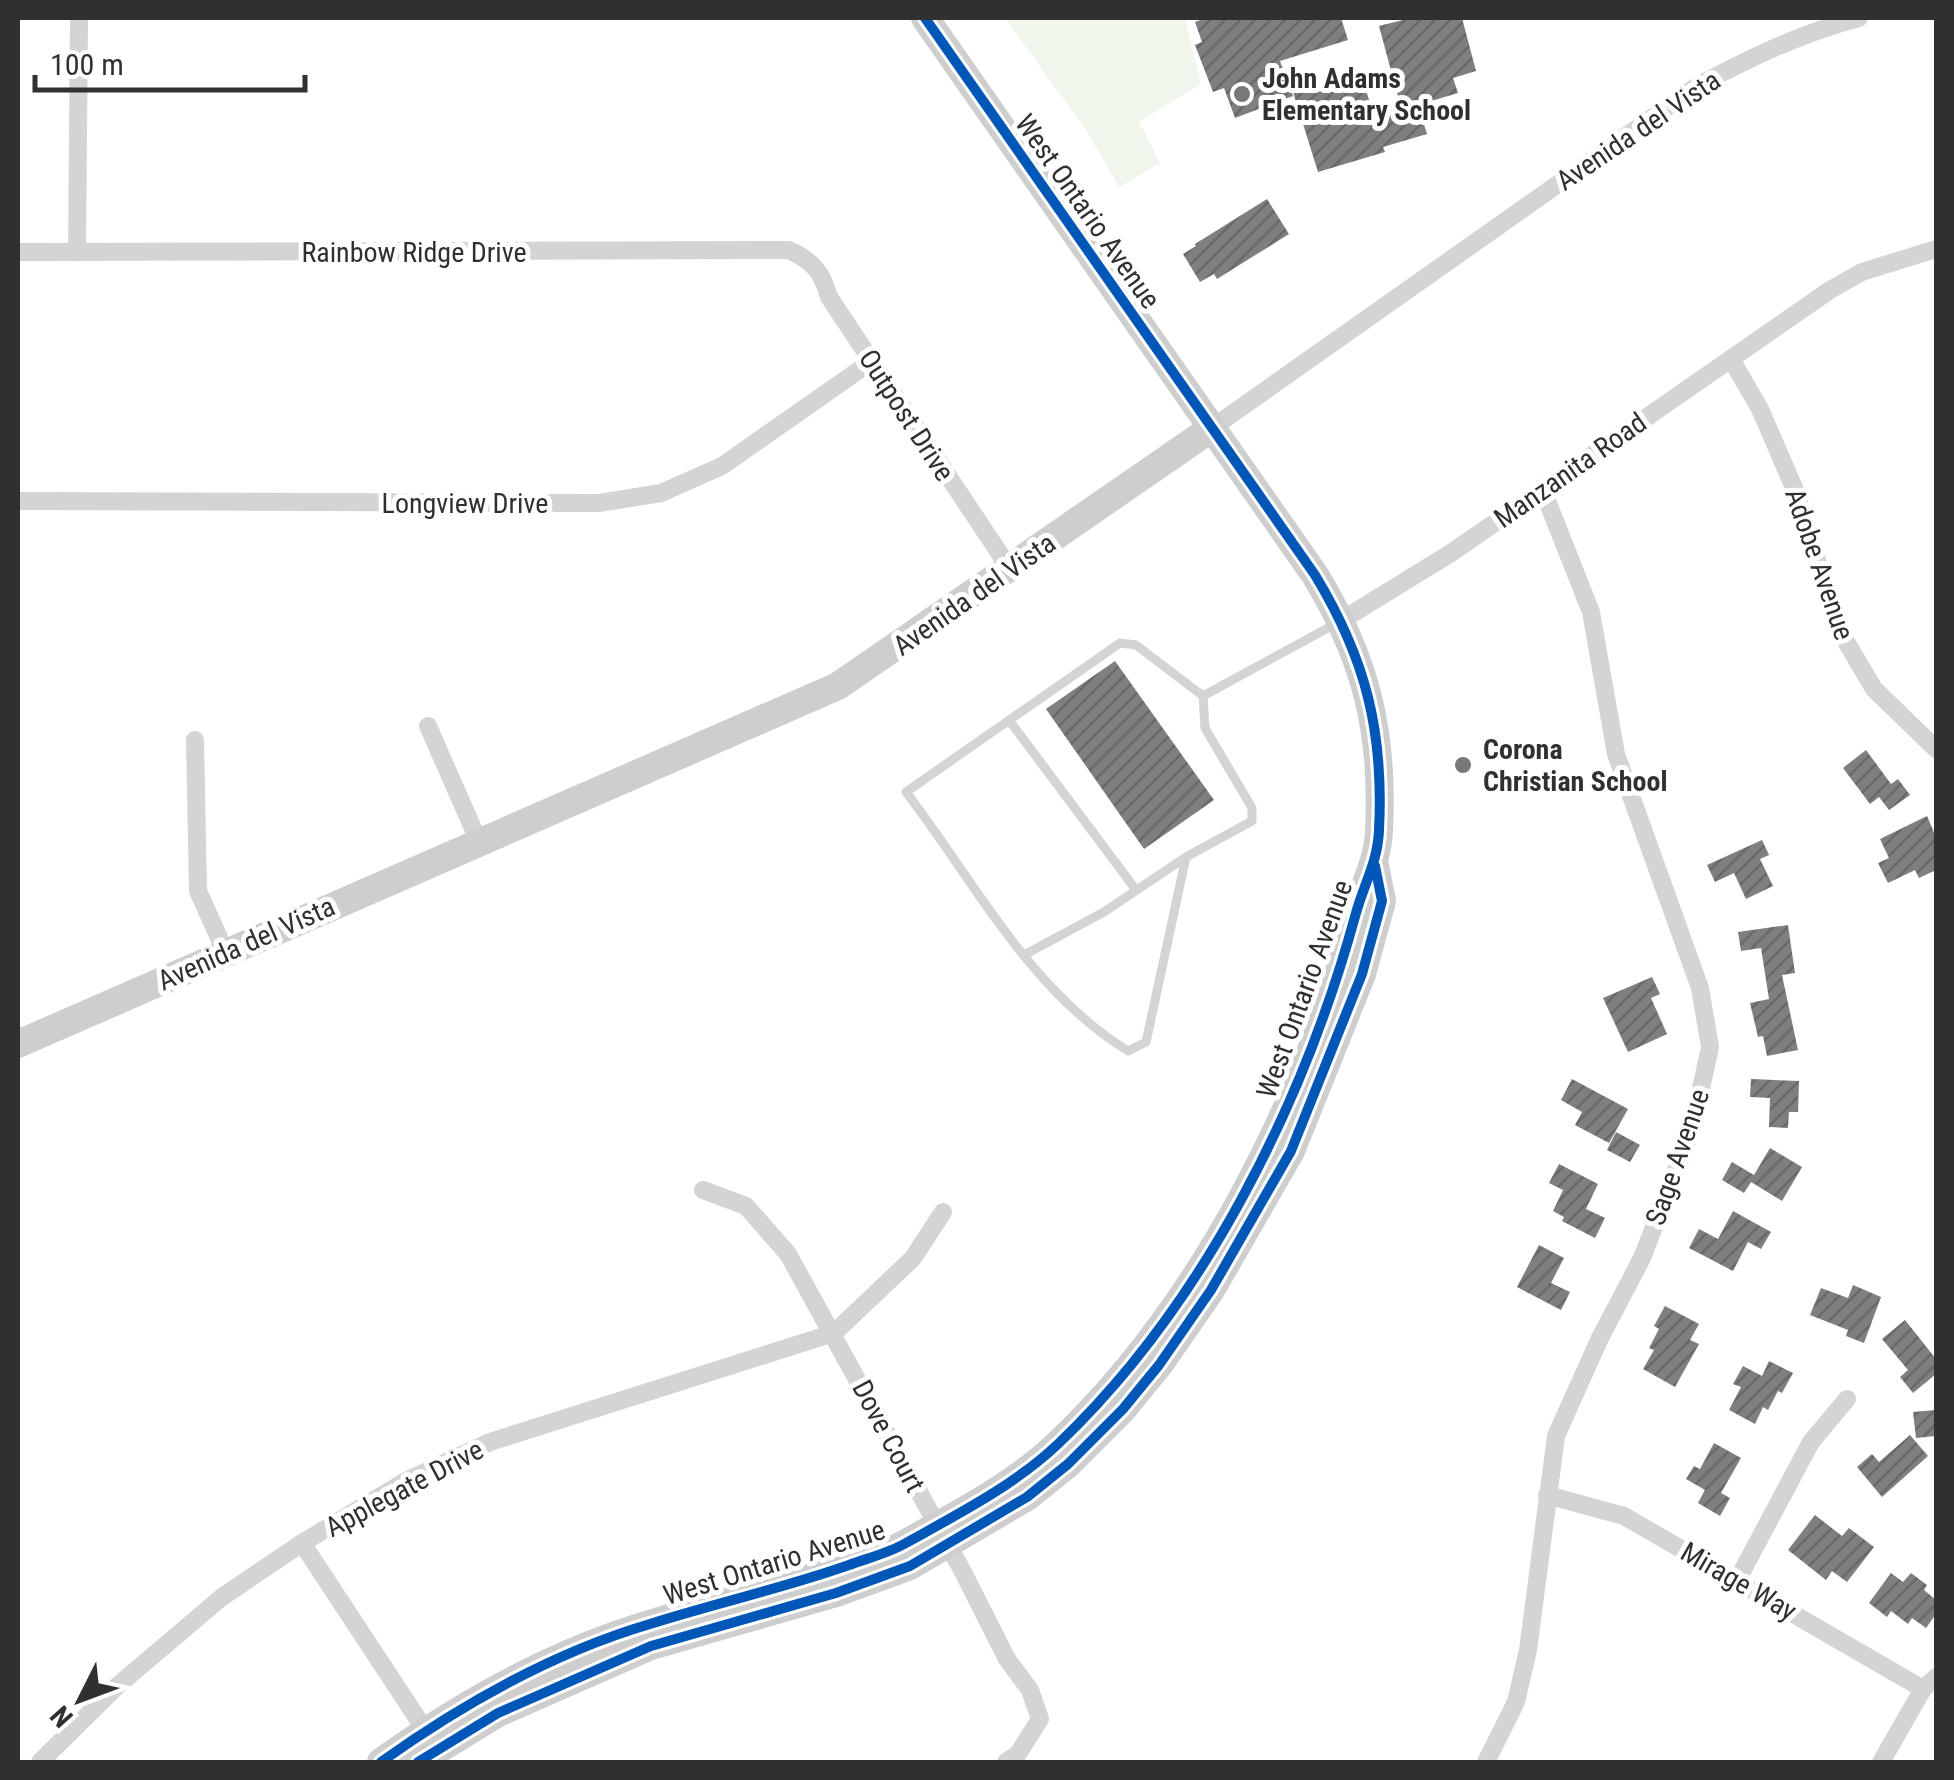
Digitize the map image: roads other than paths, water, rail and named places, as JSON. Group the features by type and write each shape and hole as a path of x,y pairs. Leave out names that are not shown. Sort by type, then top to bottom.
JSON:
{"main road":[{"name":"West Ontario Avenue","path":"381,1762 427,1747 487,1694 644,1625 941,1535 1054,1448 1142,1352 1193,1278 1272,1142 1341,968 1362,893 1375,866 1380,833 1380,762 1357,656 1342,620 1315,574 925,18"},
{"name":"Avenida del Vista","path":"18,1044 838,686 1212,428"}],"street":[{"path":"77,252 79,18"},
{"name":"Avenida del Vista","path":"1212,428 1697,86 1757,54 1859,18"},
{"name":"Rainbow Ridge Drive","path":"18,252 789,250 810,259"},
{"name":"Manzanita Road","path":"1342,620 1450,553 1862,272 1936,250"},
{"name":"Outpost Drive","path":"810,259 823,276 829,298 1010,568"},
{"name":"Adobe Avenue","path":"1731,358 1760,409 1795,490 1838,628 1874,688 1936,749"},
{"name":"Longview Drive","path":"18,501 599,503 661,493 722,466 872,361"},
{"name":"Sage Avenue","path":"1486,1762 1516,1702 1528,1650 1556,1436 1598,1340 1642,1258 1694,1126 1710,1048 1700,988 1616,754 1591,612 1542,488"},
{"path":"428,726 479,842"},
{"path":"195,740 198,891 225,951"},
{"name":"Dove Court","path":"703,1190 746,1206 788,1254 834,1332 1007,1658 1030,1690 1040,1719 1018,1754 1006,1762"},
{"path":"834,1332 914,1258 943,1212"},
{"name":"Applegate Drive","path":"40,1762 116,1687 222,1597 302,1543 406,1481 490,1442 834,1332"},
{"path":"1738,1579 1811,1442 1847,1399"},
{"name":"Mirage Way","path":"1547,1495 1624,1516 1930,1683"},
{"path":"302,1543 427,1747"},
{"path":"1881,1762 1930,1683"}],"lane":[{"name":"Manzanita Road","path":"1203,696 1342,620"},
{"path":"1024,956 1186,857 1252,822 1252,808 1205,728 1203,696 1136,645 1120,644 906,792 1024,956 1044,982 1096,1031 1128,1051 1146,1042 1186,857"},
{"path":"1009,720 1136,890"}],"place":[{"name":"John Adams Elementary School","path":"1242,94"},
{"name":"Corona Christian School","path":"1463,765"}]}
